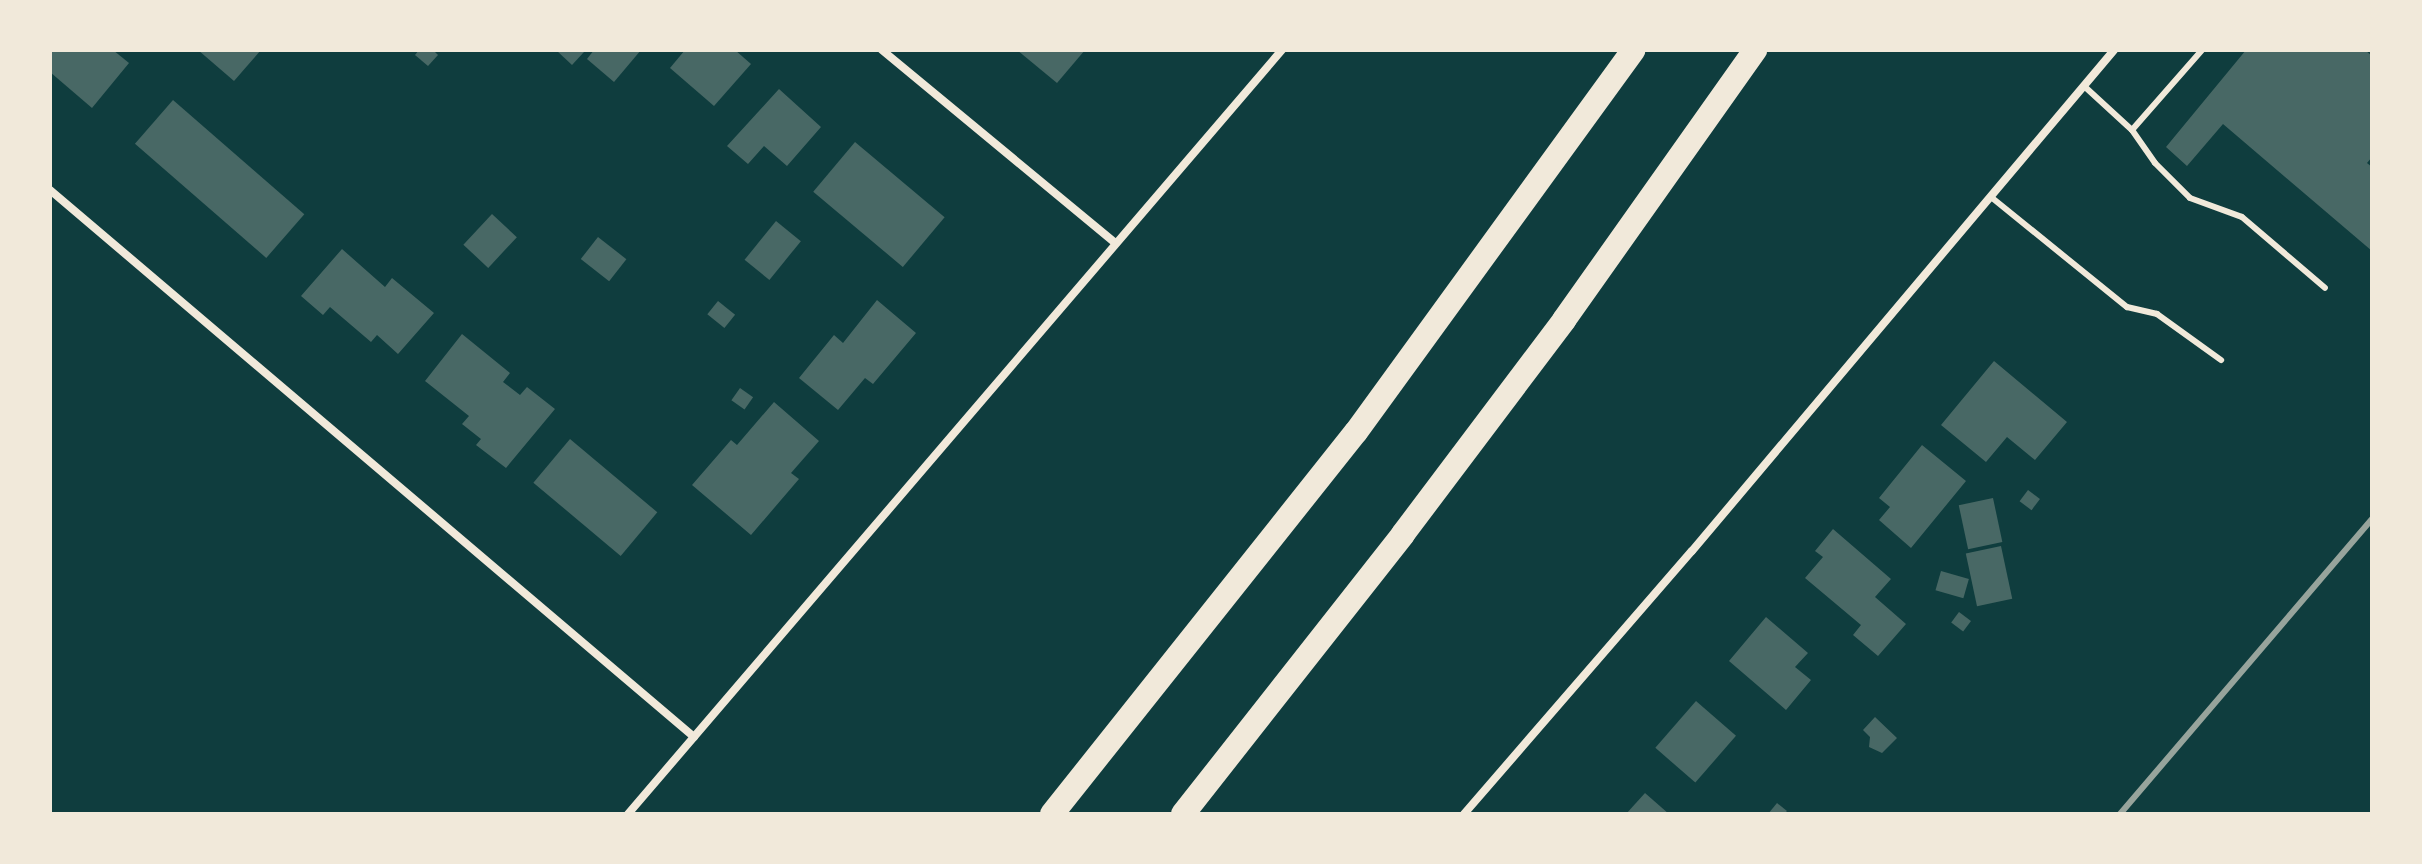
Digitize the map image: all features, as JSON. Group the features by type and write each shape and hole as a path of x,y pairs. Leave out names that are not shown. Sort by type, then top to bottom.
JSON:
{"highway":[{"path":"1052,814 1356,432 1634,50"},
{"path":"1183,814 1498,408 1755,50"}],"street":[{"path":"882,50 1115,243"},
{"path":"628,814 1282,50"},
{"path":"1464,814 2114,50"},
{"path":"50,190 694,737"}],"lane":[{"path":"2132,130 2202,50"},
{"path":"2084,86 2132,130 2155,163 2190,198 2242,217 2325,288"},
{"path":"1991,197 2127,307 2157,314 2221,360"}],"building":[{"path":"50,50 113,50 129,63 92,108 50,72"},
{"path":"198,50 261,50 234,81"},
{"path":"419,50 433,50 438,55 428,66 415,55"},
{"path":"556,50 582,50 584,52 572,65"},
{"path":"594,50 641,50 614,82 587,59"},
{"path":"685,50 735,50 751,64 714,106 670,68"},
{"path":"1017,50 1085,50 1057,83"},
{"path":"2246,50 2365,50 2372,56 2372,157 2367,163 2372,167 2372,251 2223,124 2187,166 2166,147"},
{"path":"779,89 821,127 787,166 764,146 748,164 727,146"},
{"path":"173,100 304,214 266,258 135,144"},
{"path":"855,142 945,217 903,267 813,192"},
{"path":"492,214 517,237 488,268 463,245"},
{"path":"776,221 801,241 769,280 745,260"},
{"path":"598,237 626,259 609,281 581,259"},
{"path":"342,249 385,287 392,278 434,313 398,354 377,335 371,342 330,307 323,315 301,296"},
{"path":"877,300 916,333 873,384 865,378 838,410 799,378 834,335 843,343"},
{"path":"718,301 735,315 724,328 707,314"},
{"path":"462,334 510,373 503,382 520,395 527,387 555,409 506,468 476,445 481,439 462,424 469,416 425,381"},
{"path":"1994,361 2067,422 2035,460 2007,437 1986,462 1941,425"},
{"path":"740,388 753,397 745,409 731,400"},
{"path":"774,402 819,441 791,473 799,479 751,535 692,485 731,440 737,445"},
{"path":"570,439 657,512 621,556 533,483"},
{"path":"1922,445 1966,481 1911,548 1879,520 1890,507 1879,498"},
{"path":"2028,490 2040,499 2032,510 2020,501"},
{"path":"1993,498 2002,542 1968,549 1959,505"},
{"path":"1833,529 1891,579 1875,597 1906,624 1878,656 1853,635 1861,625 1805,578 1823,557 1815,551"},
{"path":"2001,546 2012,599 1977,606 1966,553"},
{"path":"1941,571 1969,579 1963,598 1935,590"},
{"path":"1959,612 1971,621 1963,631 1951,622"},
{"path":"1766,617 1808,653 1795,667 1811,680 1786,710 1729,661"},
{"path":"1696,701 1736,736 1695,783 1655,748"},
{"path":"1875,717 1897,738 1882,753 1869,747 1870,737 1863,730"},
{"path":"1645,793 1669,814 1626,814"},
{"path":"1777,803 1787,811 1784,814 1768,814"}],"railway":[{"path":"2120,814 2372,519"}]}
